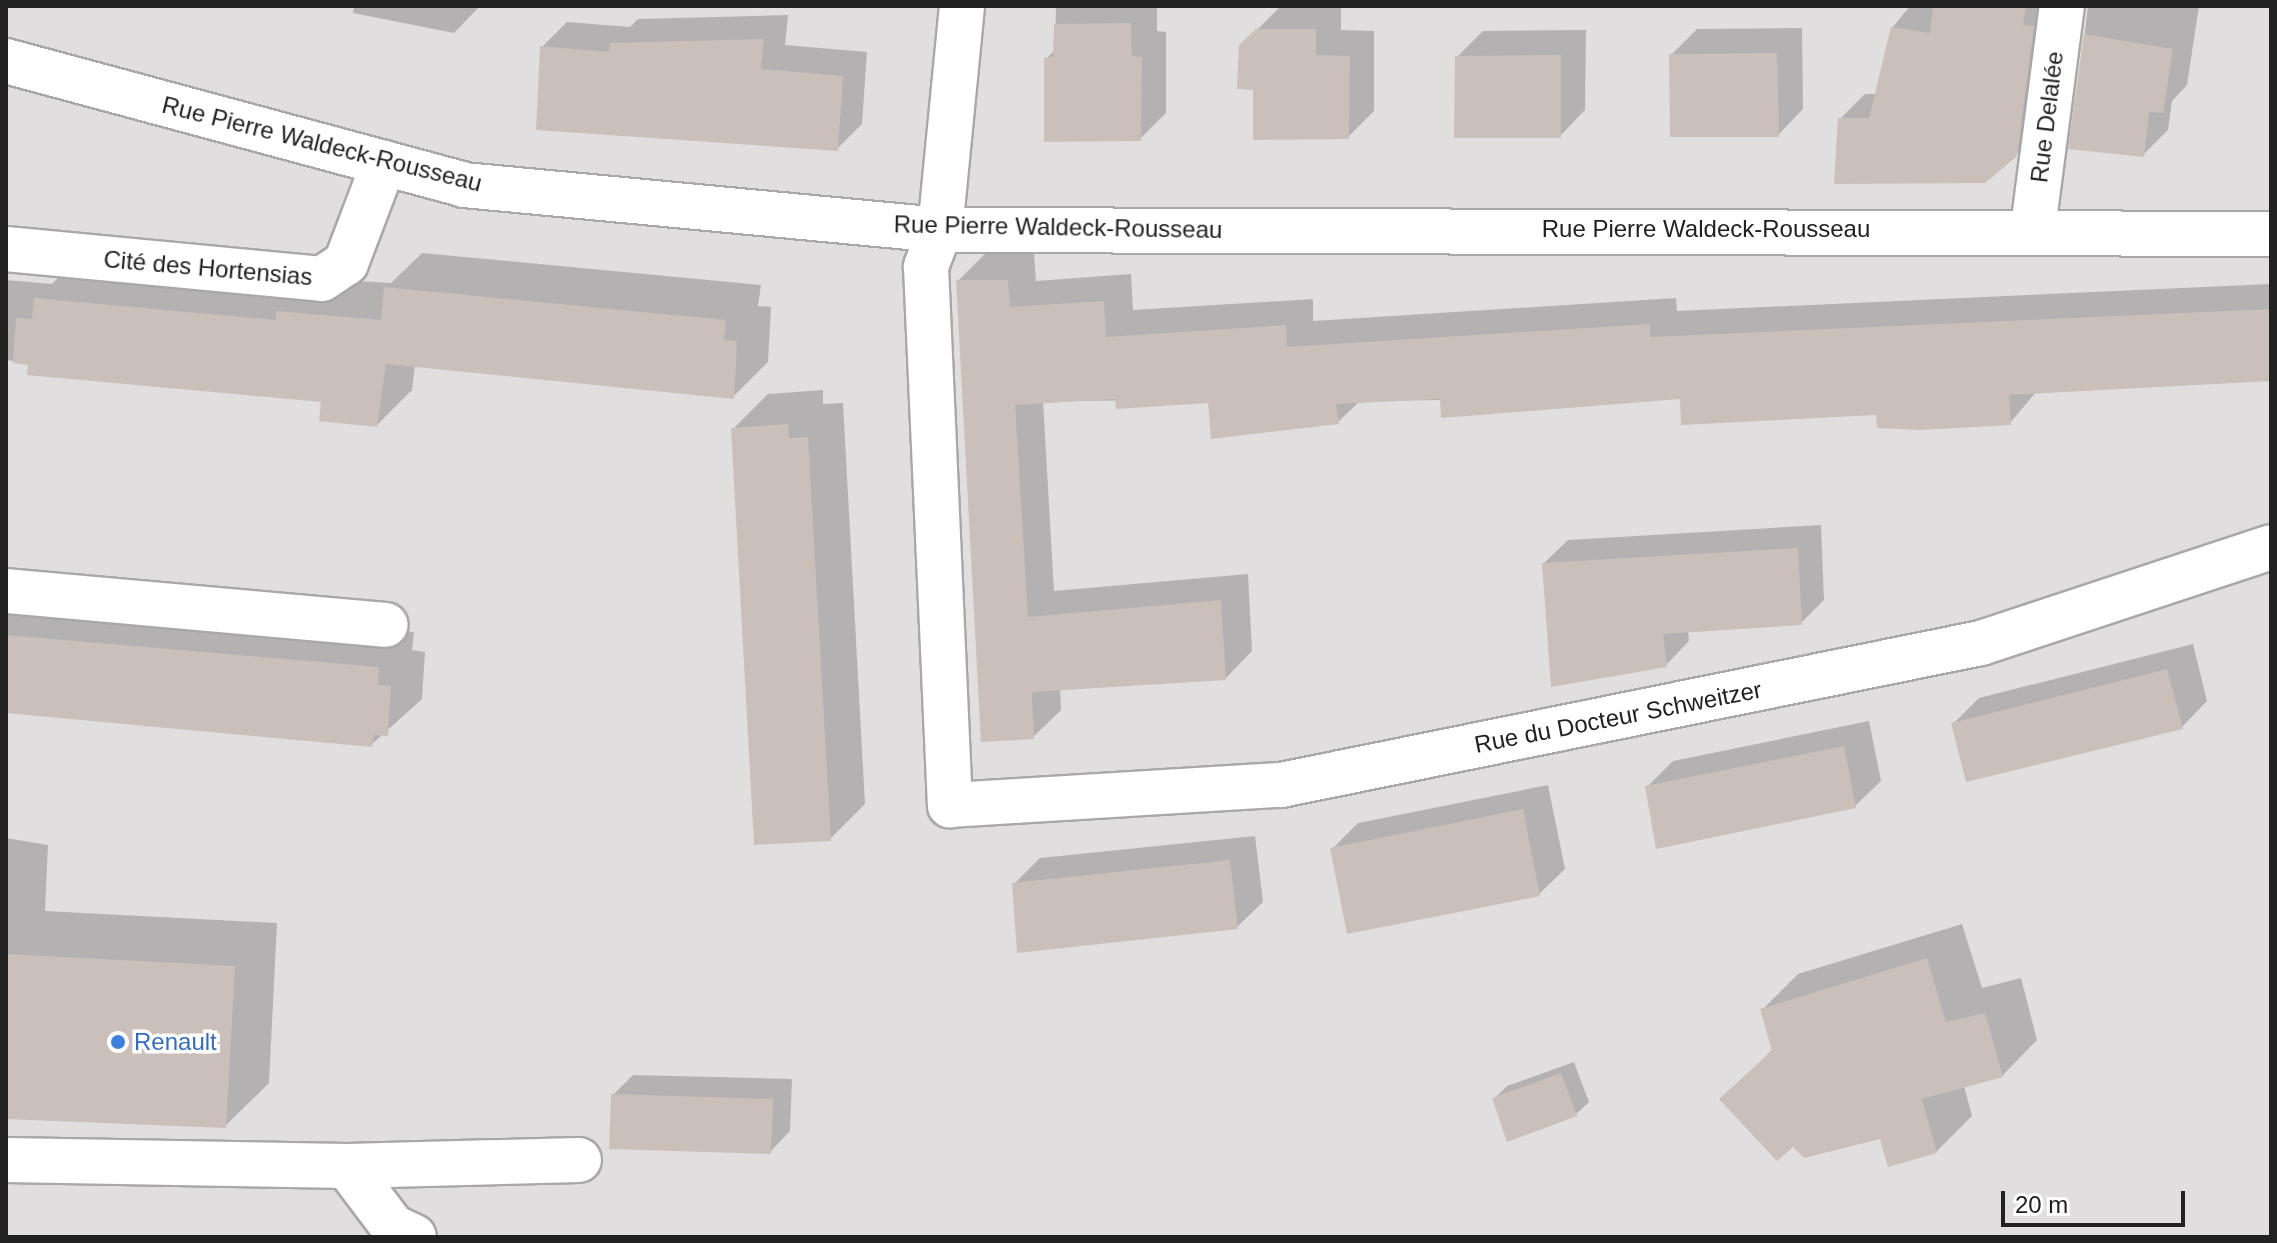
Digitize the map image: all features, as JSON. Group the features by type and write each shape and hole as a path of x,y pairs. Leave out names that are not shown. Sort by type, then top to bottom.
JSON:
{"street":[{"path":"940,230 962,6"},
{"name":"Rue Delalée","path":"2033,228 2062,6"},
{"name":"Rue Pierre Waldeck-Rousseau","path":"6,61 464,185 940,230 2033,228 2271,234"},
{"name":"Cité des Hortensias","path":"6,249 322,279 346,263 384,163"},
{"name":"Rue du Docteur Schweitzer","path":"940,230 926,267 950,805 1281,785 1981,643 2271,547"},
{"path":"6,591 385,625"},
{"path":"6,1160 347,1166 579,1160"},
{"path":"347,1166 393,1227 414,1237"}],"shaded area":[{"path":"6,6 2271,6 2271,1237 6,1237"}],"building":[{"path":"1933,6 2026,6 2023,25 2034,26 2017,156 1985,183 1834,184 1838,118 1869,118 1891,27 1930,33"},
{"path":"1131,23 1132,56 1142,57 1141,141 1044,142 1044,58 1053,57 1054,24"},
{"path":"1256,29 1316,29 1316,55 1350,56 1349,139 1253,140 1253,90 1237,89 1239,45"},
{"path":"2084,34 2173,49 2163,113 2149,112 2144,157 2068,149"},
{"path":"764,39 761,69 843,76 838,151 536,130 540,46 609,52 610,43"},
{"path":"1777,53 1779,137 1670,137 1669,54"},
{"path":"1561,55 1561,138 1454,138 1455,56"},
{"path":"956,280 1008,280 1010,307 1104,301 1106,337 1286,325 1287,347 1650,324 1650,337 2271,309 2271,381 2009,395 2011,425 1920,430 1877,428 1876,415 1681,425 1680,399 1441,418 1440,399 1336,404 1339,424 1211,439 1208,403 1116,409 1115,399 1015,405 1028,617 1221,600 1226,680 1032,692 1034,739 981,742"},
{"path":"384,287 726,320 724,340 737,341 734,399 386,364 377,427 319,421 321,402 27,375 28,365 13,363 16,318 32,319 34,298 276,320 276,311 381,320"},
{"path":"788,424 789,438 808,437 831,841 754,845 731,428"},
{"path":"1798,548 1802,625 1663,634 1667,667 1551,687 1542,563"},
{"path":"6,635 379,667 378,685 391,686 388,736 374,735 372,747 6,713"},
{"path":"2167,669 2183,729 1966,782 1951,723"},
{"path":"1844,746 1856,808 1656,849 1645,786"},
{"path":"1523,809 1540,896 1347,934 1330,848"},
{"path":"1230,860 1238,929 1017,953 1012,883"},
{"name":"Renault","path":"6,954 235,966 226,1128 6,1119"},
{"path":"1927,958 1946,1022 1985,1013 2003,1077 1922,1099 1937,1153 1888,1167 1880,1139 1804,1158 1793,1147 1777,1161 1719,1099 1772,1051 1760,1009"},
{"path":"1561,1073 1577,1116 1507,1142 1492,1098"},
{"path":"611,1094 773,1099 771,1154 609,1149"}],"place":[{"name":"Renault","path":"118,1042"}]}
